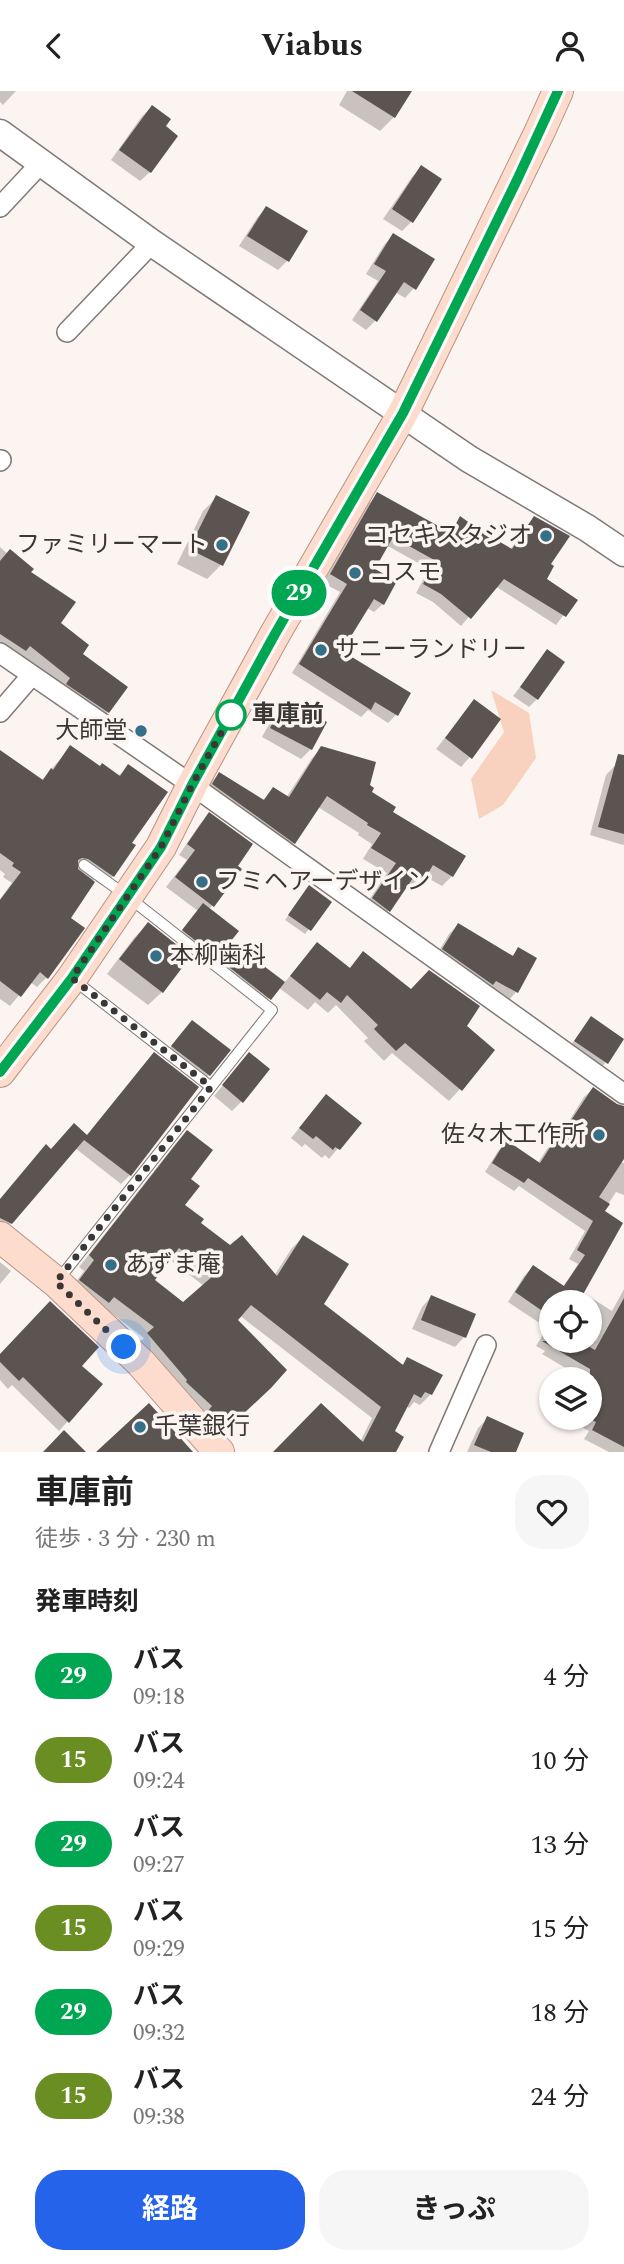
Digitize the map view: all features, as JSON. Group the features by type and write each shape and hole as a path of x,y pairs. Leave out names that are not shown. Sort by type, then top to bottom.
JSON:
{"main road":[{"path":"0,1072 72,978 161,847 275,634 403,413 558,91"},
{"path":"0,1237 56,1282 141,1363 219,1452"}],"street":[{"path":"0,133 152,243 469,459 587,528 624,553"},
{"path":"0,207 42,162"},
{"path":"67,332 152,243"},
{"path":"0,653 192,785 624,1094"},
{"path":"0,712 32,675"},
{"path":"439,1452 486,1345"}],"lane":[{"path":"56,1282 272,1010 84,865"},
{"path":"72,978 211,1087"}],"shaded area":[{"path":"491,690 529,713 536,758 503,805 479,819 471,779 504,732"}],"building":[{"path":"352,91 412,91 395,118"},
{"path":"152,105 171,119 166,126 178,136 151,173 119,150"},
{"path":"421,165 442,179 413,223 392,209"},
{"path":"266,206 308,231 289,262 247,236"},
{"path":"393,233 435,259 416,290 404,282 377,322 360,310 386,271 374,264"},
{"path":"377,492 451,533 460,516 499,544 500,542 512,549 534,516 570,536 551,564 554,566 547,579 578,600 566,617 504,579 471,619 441,594 423,584 436,561 393,537 375,569 397,581 384,605 374,599 342,651 411,693 398,716 375,702 371,710 299,664 347,584 330,574"},
{"path":"216,495 250,512 223,566 189,549"},
{"path":"10,549 34,569 31,572 76,602 61,623 89,645 83,654 128,687 109,713 66,684 70,678 30,646 26,651 0,634 0,561"},
{"path":"547,649 565,662 538,700 520,687"},
{"path":"285,699 327,722 312,750 270,728"},
{"path":"474,699 501,719 472,759 445,738"},
{"path":"70,745 120,776 128,764 168,792 132,843 136,845 114,877 88,859 78,860 78,869 95,882 71,918 85,928 48,979 40,972 21,997 0,981 0,900 21,872 0,853 0,750 43,780"},
{"path":"321,746 376,762 370,785 374,788 372,792 396,807 393,812 466,856 453,877 433,865 424,880 415,875 390,912 372,898 396,863 371,848 381,833 367,825 368,823 327,796 295,844 212,784 219,772 264,800 273,787 289,797"},
{"path":"618,754 624,755 624,834 598,827"},
{"path":"209,812 253,844 238,866 242,869 214,907 175,877 195,850 187,844"},
{"path":"309,885 332,902 311,931 288,915"},
{"path":"203,903 239,931 231,941 285,982 271,1000 182,930"},
{"name":"本柳歯科","path":"148,922 191,956 163,993 119,959"},
{"path":"458,923 513,956 518,947 537,958 518,993 496,981 493,985 442,949"},
{"path":"317,942 350,968 363,951 411,989 429,970 480,1006 467,1026 495,1050 462,1091 405,1043 396,1051 374,1029 378,1025 347,995 341,1003 327,992 320,1000 290,976"},
{"path":"591,1016 624,1039 608,1064 574,1041"},
{"path":"192,1020 231,1050 210,1076 171,1046"},
{"path":"154,1052 199,1087 131,1176 84,1140 12,1224 0,1218 0,1199 46,1144 51,1149 74,1123 87,1135"},
{"path":"249,1052 270,1069 243,1103 222,1085"},
{"path":"593,1087 624,1106 624,1159 599,1197 610,1204 605,1211 623,1223 585,1290 539,1290 539,1309 515,1292 533,1265 564,1286 585,1255 577,1250 593,1221 528,1178 524,1183 492,1163 506,1140 540,1163 556,1138 558,1140"},
{"path":"326,1094 362,1123 340,1150 335,1147 333,1150 316,1136 313,1139 299,1128"},
{"path":"187,1130 213,1150 191,1179 200,1186 185,1205 204,1219 201,1223 230,1245 242,1235 277,1276 303,1235 349,1264 324,1304 403,1365 407,1357 443,1375 432,1395 425,1392 421,1398 414,1394 395,1431 404,1437 396,1452 273,1452 321,1403 363,1442 381,1407 251,1305 238,1320 287,1370 225,1431 207,1412 212,1406 186,1382 147,1333 154,1327 114,1297 109,1303 79,1280 94,1260 89,1255","holes":["179,1248 214,1275 183,1302 155,1280"]},
{"path":"431,1295 476,1314 466,1338 421,1320"},
{"path":"624,1298 624,1447 592,1430 602,1430 602,1367 587,1367 563,1353 602,1353 602,1337"},
{"path":"50,1301 99,1347 82,1366 103,1384 69,1423 23,1377 19,1381 0,1362 0,1354"},
{"path":"149,1403 193,1452 96,1452"},
{"path":"487,1416 524,1433 516,1452 491,1452 474,1445"},
{"path":"64,1430 86,1452 43,1452"}],"bus line":[{"name":"29","path":"0,1072 72,978 161,847 275,634 403,413 558,91"}],"place":[{"name":"コセキスタジオ","path":"546,536"},
{"name":"ファミリーマート","path":"222,545"},
{"name":"コスモ","path":"355,573"},
{"name":"サニーランドリー","path":"321,650"},
{"name":"車庫前","path":"231,715"},
{"name":"大師堂","path":"141,731"},
{"name":"フミヘアーデザイン","path":"202,882"},
{"name":"本柳歯科","path":"156,956"},
{"name":"佐々木工作所","path":"599,1135"},
{"name":"あずま庵","path":"111,1265"},
{"name":"千葉銀行","path":"140,1427"}],"route":[{"path":"124,1347 56,1282 211,1087 72,978 161,847 231,715"}]}
